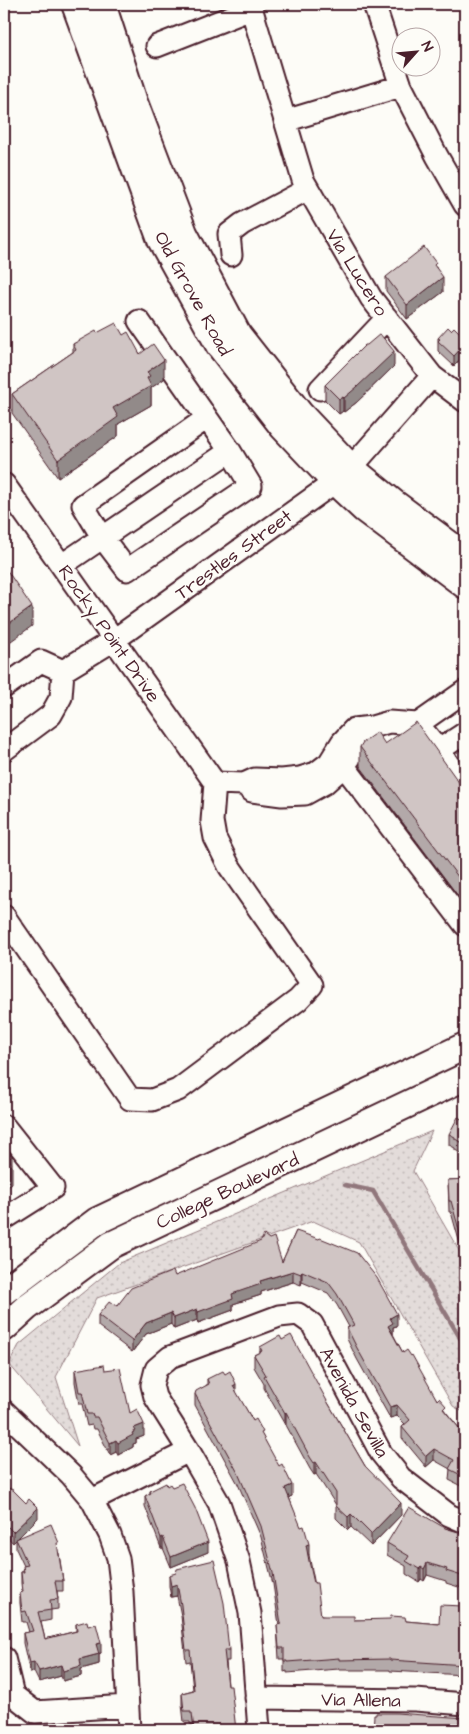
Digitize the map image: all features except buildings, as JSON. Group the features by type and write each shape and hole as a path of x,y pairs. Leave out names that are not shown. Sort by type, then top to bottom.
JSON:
{"main road":[{"name":"Old Grove Road","path":"75,4 161,240 219,345 283,427 343,475 395,504 465,556"},
{"name":"Old Grove Road","path":"102,4 134,102 184,233 238,335 300,414 343,475 364,509 465,585"},
{"name":"College Boulevard","path":"4,1291 97,1221 465,1046"},
{"name":"College Boulevard","path":"4,1328 27,1307 111,1245 465,1077"}],"street":[{"path":"374,4 401,86 465,205"},
{"path":"157,46 251,6"},
{"name":"Via Lucero","path":"251,6 303,180 371,298 432,376 465,401"},
{"path":"285,121 401,86"},
{"path":"232,255 229,234 242,224 308,189"},
{"path":"320,389 387,318"},
{"path":"139,321 207,418 230,451 251,486 127,570 102,537 83,505 207,418"},
{"name":"Trestles Street","path":"63,671 114,640 343,475 432,376"},
{"path":"62,564 230,451"},
{"name":"Rocky Point Drive","path":"4,484 215,783"},
{"path":"4,687 41,661 63,671 61,698 51,715 4,750"},
{"path":"4,916 130,1099 152,1100 178,1090 298,1000 312,985 229,866 214,838 212,821 215,783 244,784 252,791 282,795 305,794 325,783 339,761 372,727 389,722 418,724 465,690"},
{"path":"418,724 465,787"},
{"path":"438,750 465,733"},
{"path":"339,761 465,925"},
{"path":"4,1126 53,1188 4,1219"},
{"name":"Avenida Sevilla","path":"189,1451 155,1397 152,1385 156,1369 170,1357 278,1316 298,1314 312,1324 381,1453 401,1478 449,1515 465,1522"},
{"path":"4,1411 71,1475 92,1500 110,1535 118,1558 122,1592 128,1730"},
{"path":"92,1500 189,1451 219,1503 239,1560 250,1613 259,1730"},
{"path":"4,1658 13,1694 36,1712 127,1706"},
{"name":"Via Allena","path":"256,1698 415,1700 465,1704"}],"shaded area":[{"path":"432,1131 413,1171 465,1261 465,1413 453,1406 359,1242 313,1221 97,1298 56,1377 78,1446 9,1364 19,1345 119,1263"}],"waterway":[{"path":"345,1185 373,1191 465,1346"}]}
